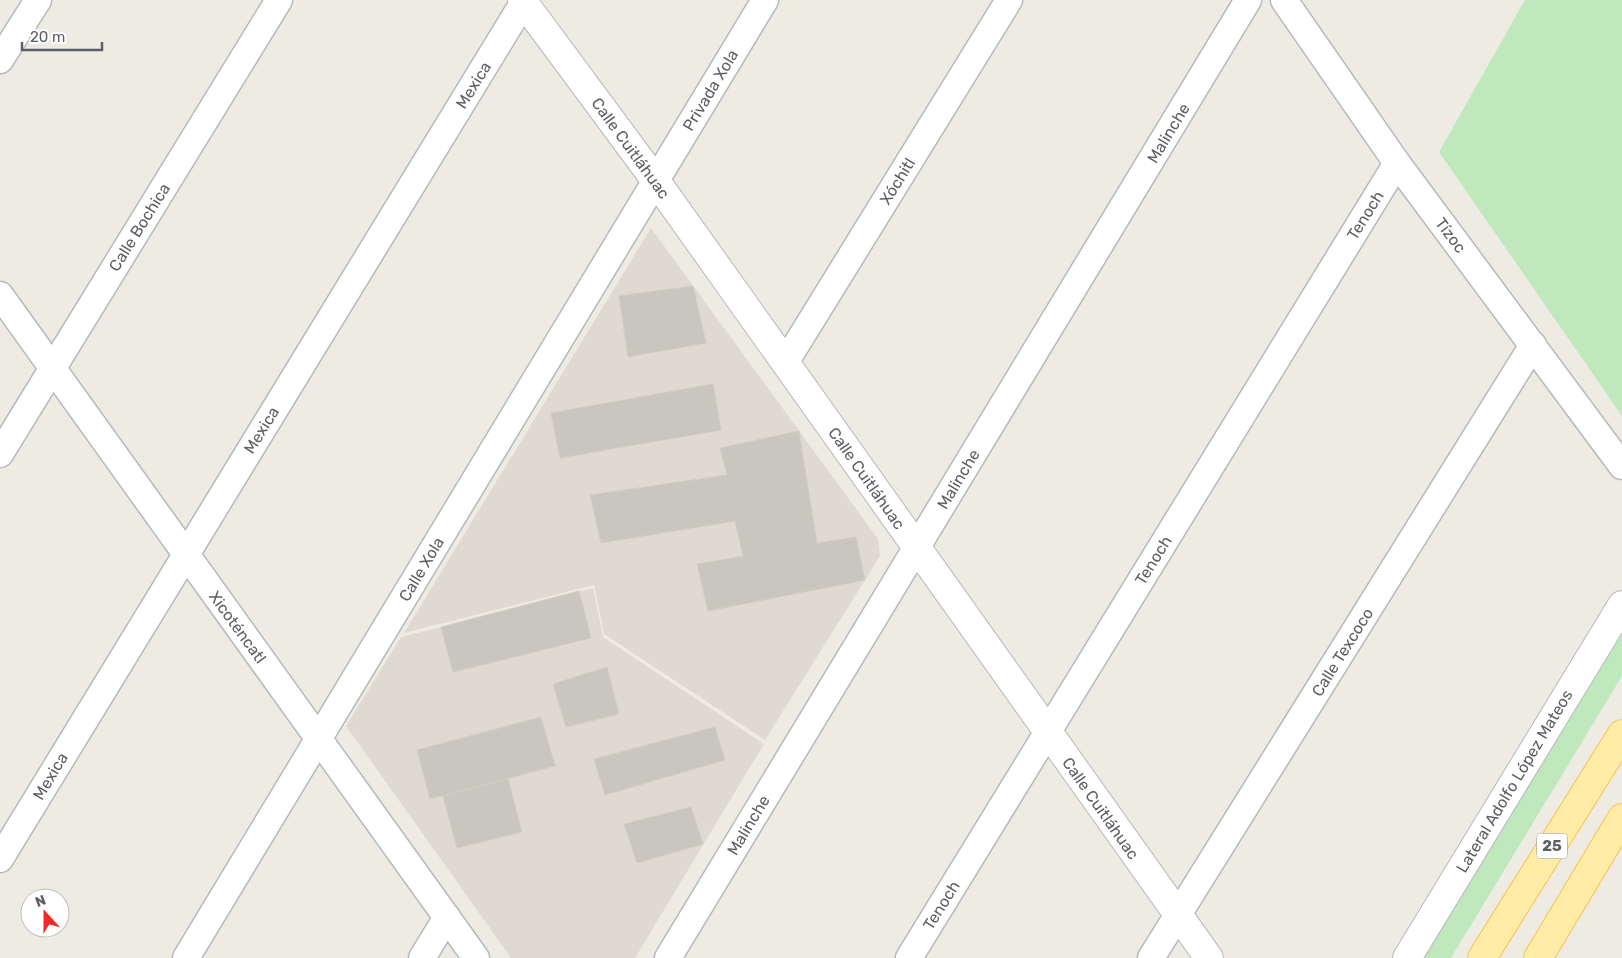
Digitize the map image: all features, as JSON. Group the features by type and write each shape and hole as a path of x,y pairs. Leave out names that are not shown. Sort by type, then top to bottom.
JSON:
{"main road":[{"name":"25","path":"1482,958 1622,734"},
{"path":"1538,958 1622,818"}],"street":[{"path":"0,60 38,0"},
{"name":"Calle Bochica","path":"0,454 279,0"},
{"name":"Privada Xola","path":"656,181 765,0"},
{"name":"Xóchitl","path":"785,363 1009,0"},
{"name":"Malinche","path":"668,958 1248,0"},
{"name":"Tízoc","path":"1284,0 1397,163 1622,466"},
{"name":"Calle Cuitláhuac","path":"523,1 656,181 1209,958"},
{"name":"Mexica","path":"0,858 523,1"},
{"name":"Tenoch","path":"909,958 1397,163"},
{"name":"Calle Xola","path":"186,958 656,181"},
{"name":"Xicoténcatl","path":"0,295 476,958"},
{"name":"Calle Texcoco","path":"1151,958 1533,345"},
{"name":"Lateral Adolfo López Mateos","path":"1407,958 1622,605"},
{"path":"422,958 447,916"}],"shaded area":[{"path":"651,228 878,539 880,556 765,740 604,634 594,585 404,633"},
{"path":"593,588 603,637 764,744 635,958 511,958 346,726 401,637"}],"green space":[{"path":"1525,0 1622,0 1622,416 1439,152"},
{"path":"1622,615 1622,676 1451,958 1415,958"}],"building":[{"path":"693,286 706,343 628,357 619,296"},
{"path":"713,384 721,430 560,458 551,413"},
{"path":"799,431 817,543 856,537 865,580 708,611 697,564 743,556 735,521 601,543 590,495 727,475 720,448"},
{"path":"579,591 591,638 453,672 441,627"},
{"path":"607,667 619,714 566,727 553,684"},
{"path":"541,717 555,766 430,799 417,750"},
{"path":"715,727 725,760 605,795 594,759"},
{"path":"508,779 522,832 457,848 443,796"},
{"path":"691,807 703,844 637,863 624,824"}]}
